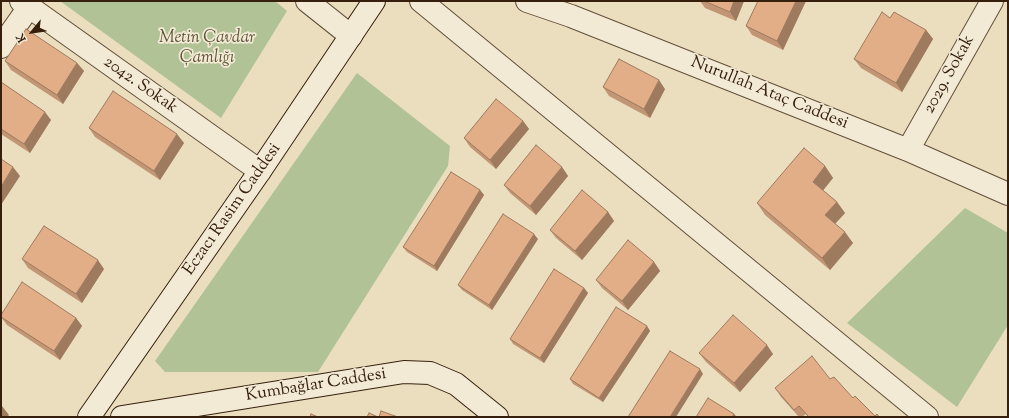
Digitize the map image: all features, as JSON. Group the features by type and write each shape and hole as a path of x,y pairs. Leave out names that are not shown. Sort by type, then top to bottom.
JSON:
{"street":[{"path":"307,1 351,36"},
{"name":"Eczacı Rasim Caddesi","path":"89,417 260,171 374,1"},
{"path":"421,1 927,417"},
{"name":"Nurullah Ataç Caddesi","path":"527,1 571,16 908,150 1008,194"},
{"name":"2029. Sokak","path":"908,150 992,1"},
{"path":"1,47 25,4"},
{"name":"2042. Sokak","path":"25,4 260,171"},
{"name":"Kumbağlar Caddesi","path":"122,417 404,372 430,373 456,384 497,417"}],"green space":[{"name":"Metin Çavdar Çamlığı","path":"60,1 275,1 287,11 221,118"},
{"path":"357,73 450,146 448,166 318,372 165,372 155,361"},
{"path":"965,208 1008,233 1008,325 957,407 847,323"}],"building":[{"path":"704,1 734,1 730,12"},
{"path":"758,1 796,1 777,41 746,26"},
{"path":"882,12 890,18 894,12 926,30 896,83 854,59"},
{"path":"26,29 77,63 57,95 5,61"},
{"path":"619,59 659,80 644,109 603,87"},
{"path":"1,82 45,112 24,144 1,129"},
{"path":"113,91 177,134 154,171 89,128"},
{"path":"496,99 523,121 490,160 464,138"},
{"path":"536,145 562,167 530,206 504,185"},
{"path":"804,148 825,166 813,182 837,202 825,215 845,232 822,258 757,203"},
{"path":"1,159 13,167 1,187"},
{"path":"451,172 480,190 434,266 403,247"},
{"path":"582,190 608,212 575,251 550,230"},
{"path":"503,214 534,234 489,305 458,285"},
{"path":"44,226 98,260 76,294 22,259"},
{"path":"628,240 654,262 622,301 596,280"},
{"path":"554,269 584,288 540,358 510,339"},
{"path":"22,282 76,318 54,351 1,317"},
{"path":"616,307 647,326 599,398 570,379"},
{"path":"733,315 767,345 734,383 699,353"},
{"path":"670,351 700,369 670,417 628,417"},
{"path":"812,356 830,379 834,377 853,398 855,396 875,416 877,414 879,417 809,417 799,406 794,410 775,388"},
{"path":"708,398 734,414 732,417 696,417"},
{"path":"381,411 398,417 379,417"},
{"path":"369,413 378,417 367,417"},
{"path":"311,414 318,417 310,417"}]}
